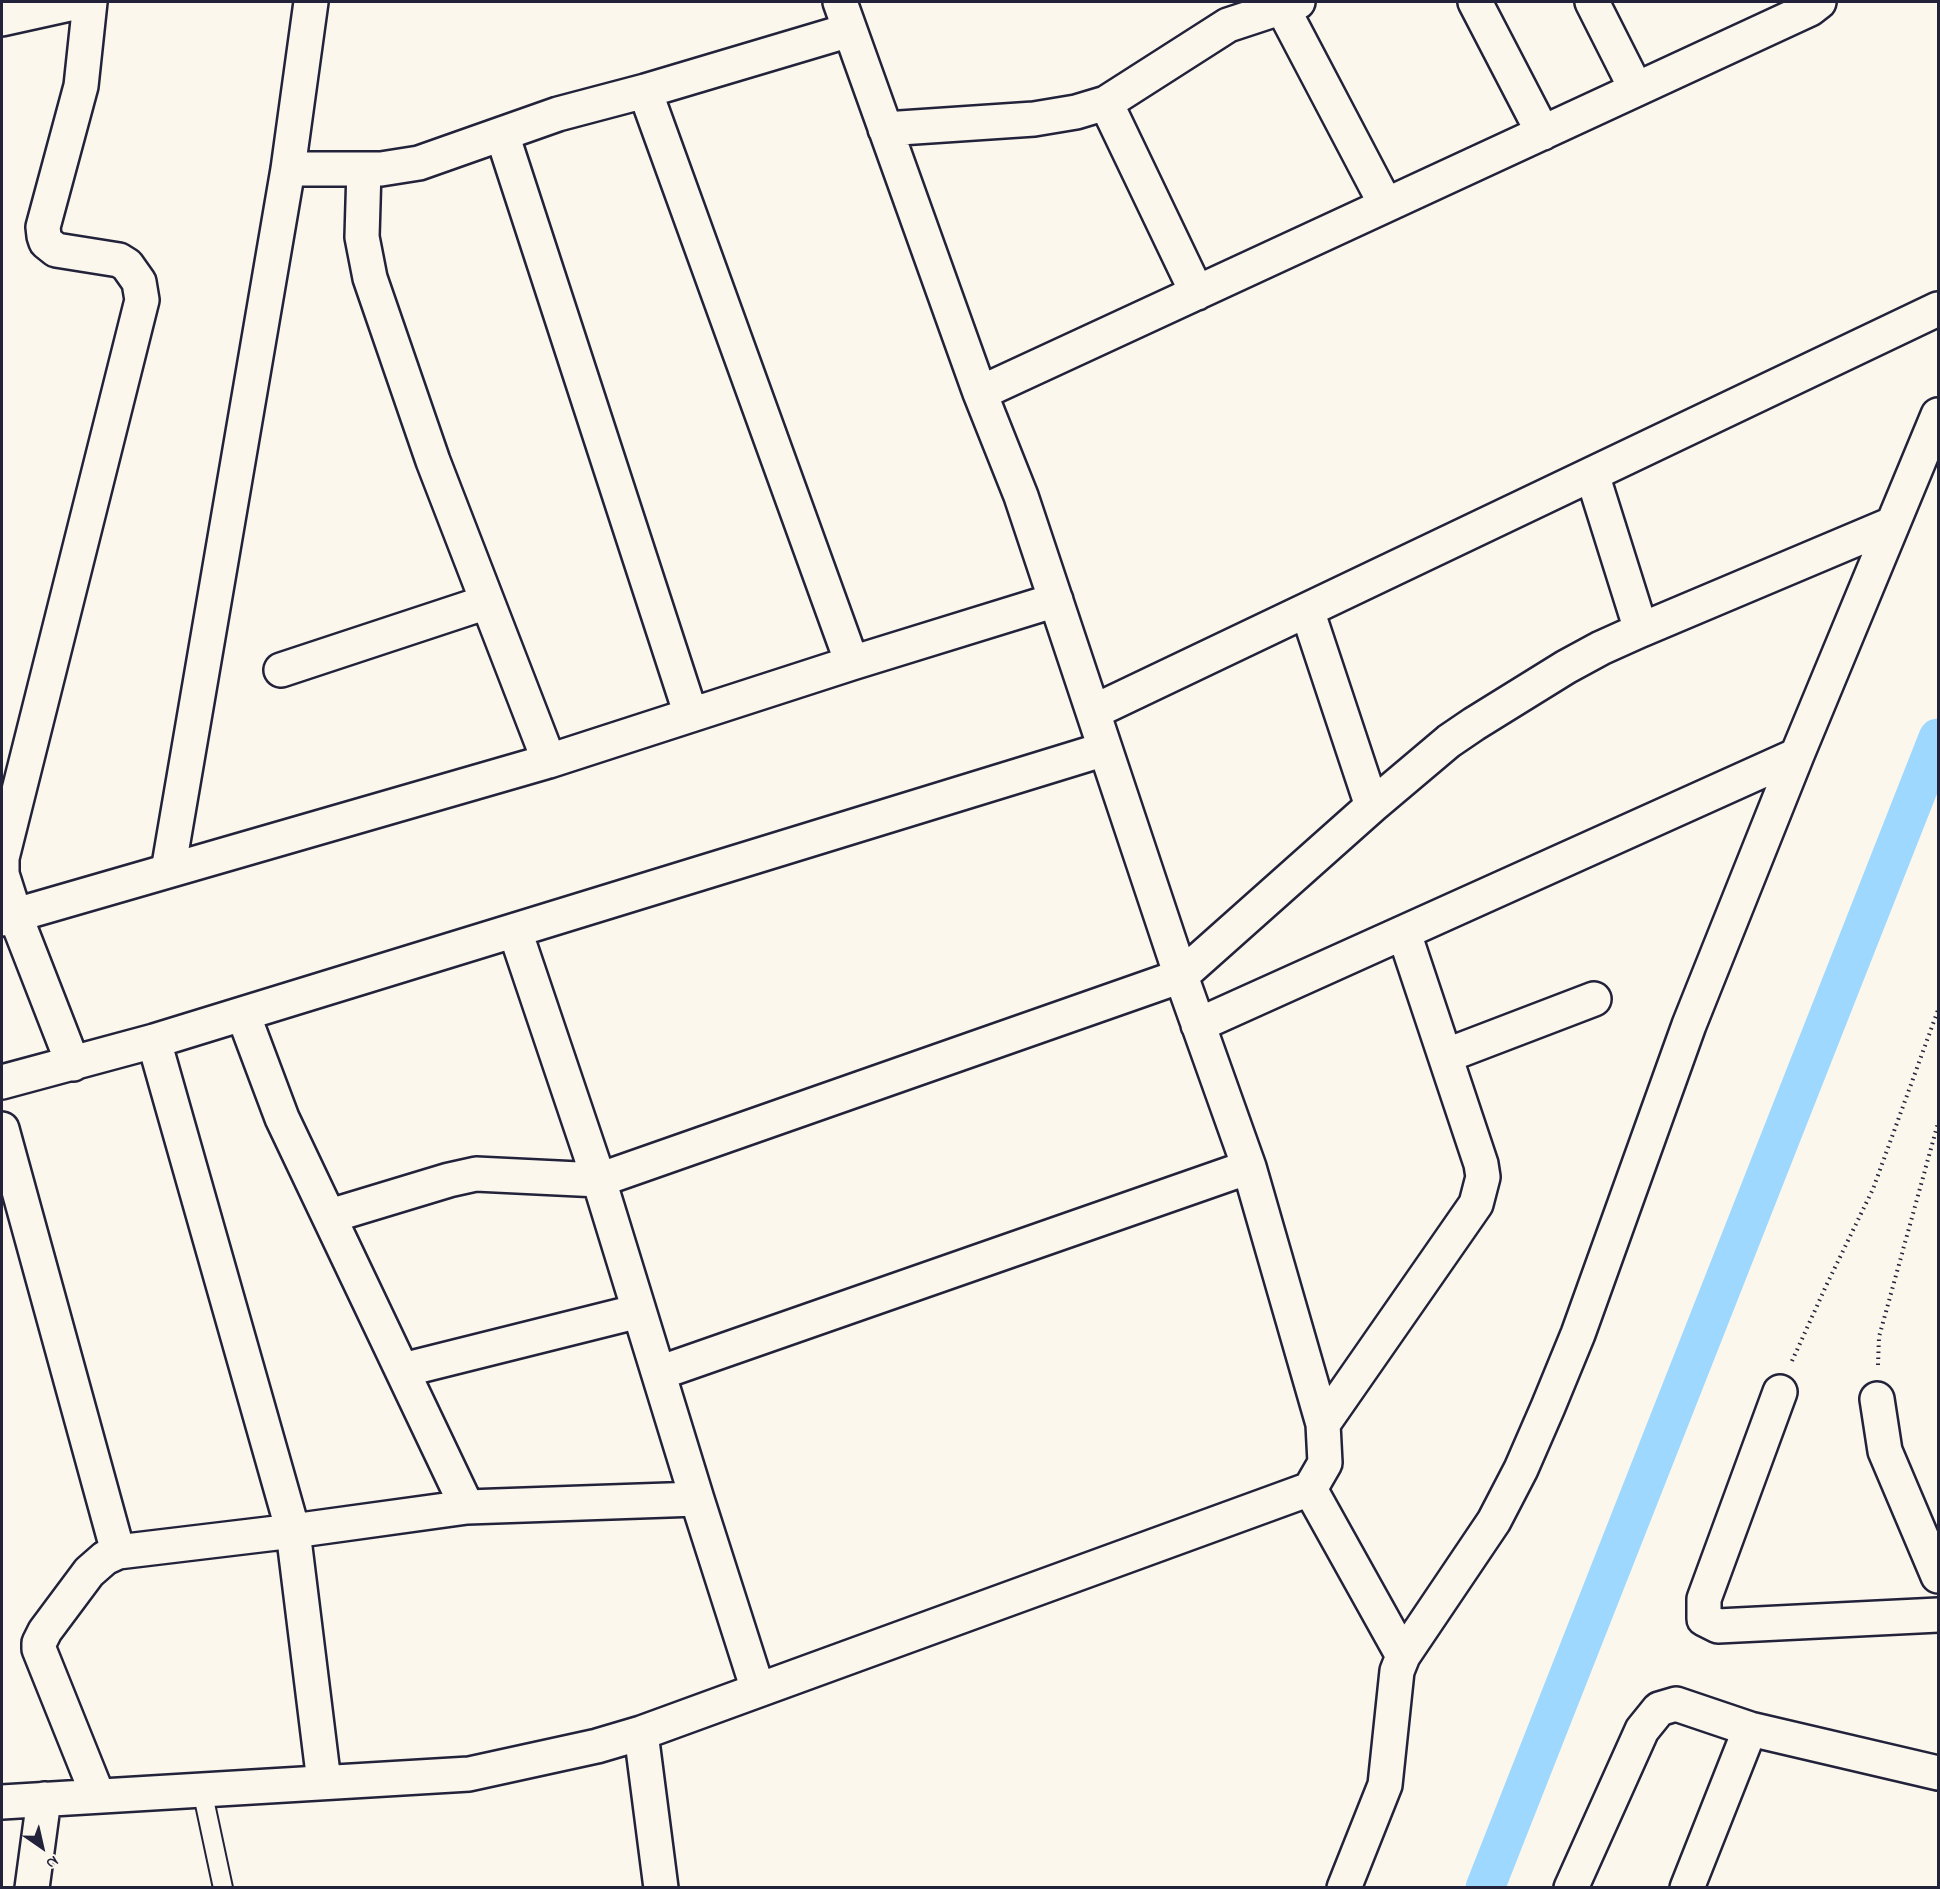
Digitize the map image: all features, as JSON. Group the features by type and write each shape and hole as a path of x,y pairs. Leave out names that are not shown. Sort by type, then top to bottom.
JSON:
{"street":[{"path":"2,19 80,2"},
{"path":"72,1064 8,917 2,858 142,300 139,282 127,266 119,260 56,250 46,242 44,236 43,227 81,86 90,2"},
{"path":"168,871 288,169 311,2"},
{"path":"1475,2 1543,133"},
{"path":"1592,2 1636,89"},
{"path":"980,393 1810,9 1819,2"},
{"path":"885,129 1034,118 1076,112 1106,103 1228,25 1290,4 1386,205"},
{"path":"2,1802 469,1774 597,1746 759,1690 1310,1489 1325,1463 1323,1424 1249,1167 1181,976 1021,496 980,393 845,16 645,91 589,105 419,163 399,167 364,169 288,169"},
{"path":"645,91 852,663"},
{"path":"1106,103 1197,293"},
{"path":"502,134 691,715"},
{"path":"364,169 362,237 370,278 433,461 549,761"},
{"path":"1093,712 1938,309"},
{"path":"1344,1887 1385,1785 1397,1671 1403,1656 1494,1521 1526,1458 1578,1334 1689,1025 1797,755 1938,415"},
{"path":"1593,474 1641,630"},
{"path":"330,1216 476,1174 600,1180 1181,976 1372,806 1449,741 1474,724 1566,667 1641,630 1892,524"},
{"path":"8,917 549,761 1056,600"},
{"path":"281,670 487,602"},
{"path":"1307,610 1372,806"},
{"path":"2,1082 154,1041 1105,748"},
{"path":"1198,1025 1797,755"},
{"path":"515,931 600,1180 697,1499 759,1690"},
{"path":"1323,1424 1476,1204 1481,1191 1483,1177 1481,1164 1404,933"},
{"path":"1444,1056 1594,999"},
{"path":"243,1014 282,1118 467,1507"},
{"path":"154,1041 293,1531 324,1782"},
{"path":"2,1129 118,1552"},
{"path":"659,1373 1249,1167"},
{"path":"403,1370 639,1311"},
{"path":"1780,1392 1704,1599 1704,1620 1718,1626 1938,1615"},
{"path":"1877,1399 1885,1451 1938,1576"},
{"path":"1310,1489 1403,1656"},
{"path":"98,1796 39,1649 39,1643 45,1631 89,1572 105,1558 118,1552 467,1507 697,1499"},
{"path":"1570,1887 1642,1730 1659,1709 1676,1704 1750,1729 1938,1773"},
{"path":"1687,1887 1750,1729"},
{"path":"641,1732 661,1887"},
{"path":"32,1887 44,1799"}],"lane":[{"path":"202,1790 223,1887"}],"path":[{"path":"1780,1392 1826,1286 1873,1189 1938,1010"},
{"path":"1877,1399 1879,1337 1938,1123"}],"waterway":[{"path":"1485,1888 1938,738"}]}
